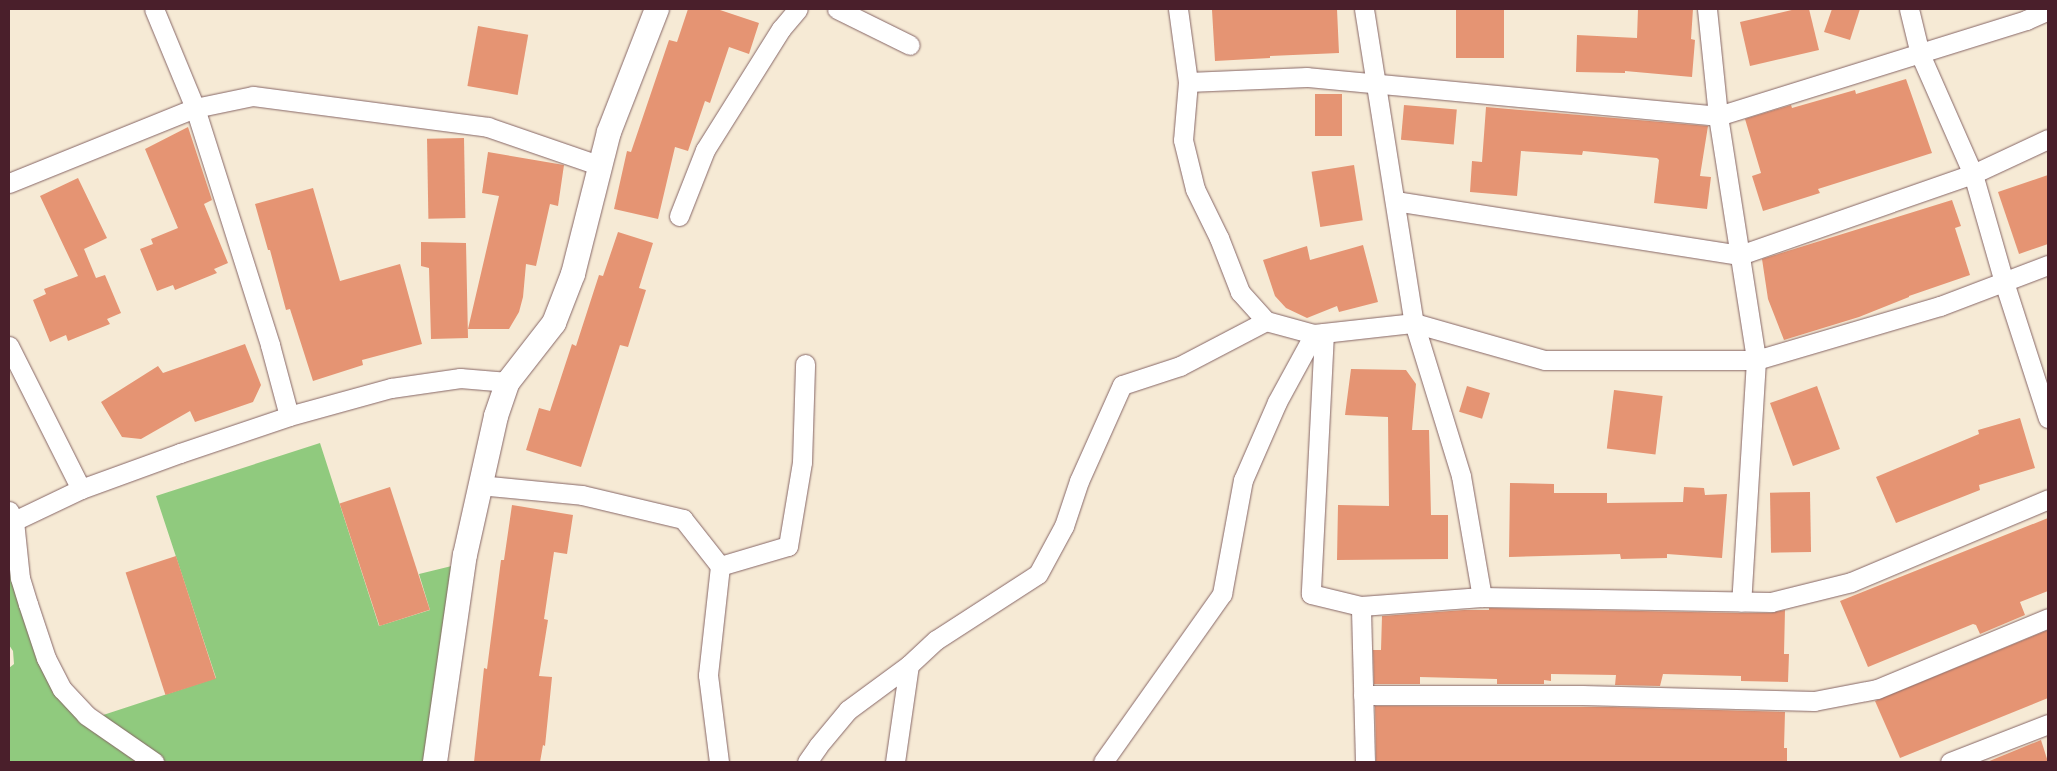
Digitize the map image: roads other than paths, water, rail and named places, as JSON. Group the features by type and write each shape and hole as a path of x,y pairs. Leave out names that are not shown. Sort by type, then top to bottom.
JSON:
{"main road":[{"path":"435,762 465,555 479,485 496,416 508,382 554,323 573,274 609,132 657,9"}],"street":[{"path":"154,9 195,108 270,345 289,416"},
{"path":"836,9 910,45"},
{"path":"1178,9 1188,82 1183,140 1195,189 1219,238 1240,292 1266,321 1319,333 1414,323 1545,360 1756,360 1940,306 2048,265"},
{"path":"1364,9 1414,323 1461,476 1482,598"},
{"path":"1707,9 1718,116 1756,360 1741,602"},
{"path":"1909,9 1920,54 1973,174 2004,282 2048,418"},
{"path":"1188,82 1307,77 1718,116 2026,20 2048,10"},
{"path":"679,216 705,150 781,29 789,11"},
{"path":"9,183 195,108 253,96 488,127 601,166"},
{"path":"1395,200 1740,255 1973,174 2048,139"},
{"path":"807,762 848,710 909,666 936,640 1038,574 1064,526 1079,481 1122,385 1180,366 1266,321"},
{"path":"1319,333 1311,594 1361,606 1482,598 1771,602 1851,582 2048,499"},
{"path":"1103,762 1122,732 1222,594 1243,480 1277,402 1319,333"},
{"path":"9,346 80,489"},
{"path":"720,566 788,546 802,462 805,364"},
{"path":"154,762 86,715 62,688 46,658 20,578 11,515 289,416 392,388 460,378 508,382"},
{"path":"479,485 582,495 683,519 720,566 708,675 719,762"},
{"path":"1361,606 1365,762"},
{"path":"1363,694 1582,695 1814,701 1877,689 2048,618"},
{"path":"895,762 909,666"},
{"path":"1950,762 2048,724"}]}
